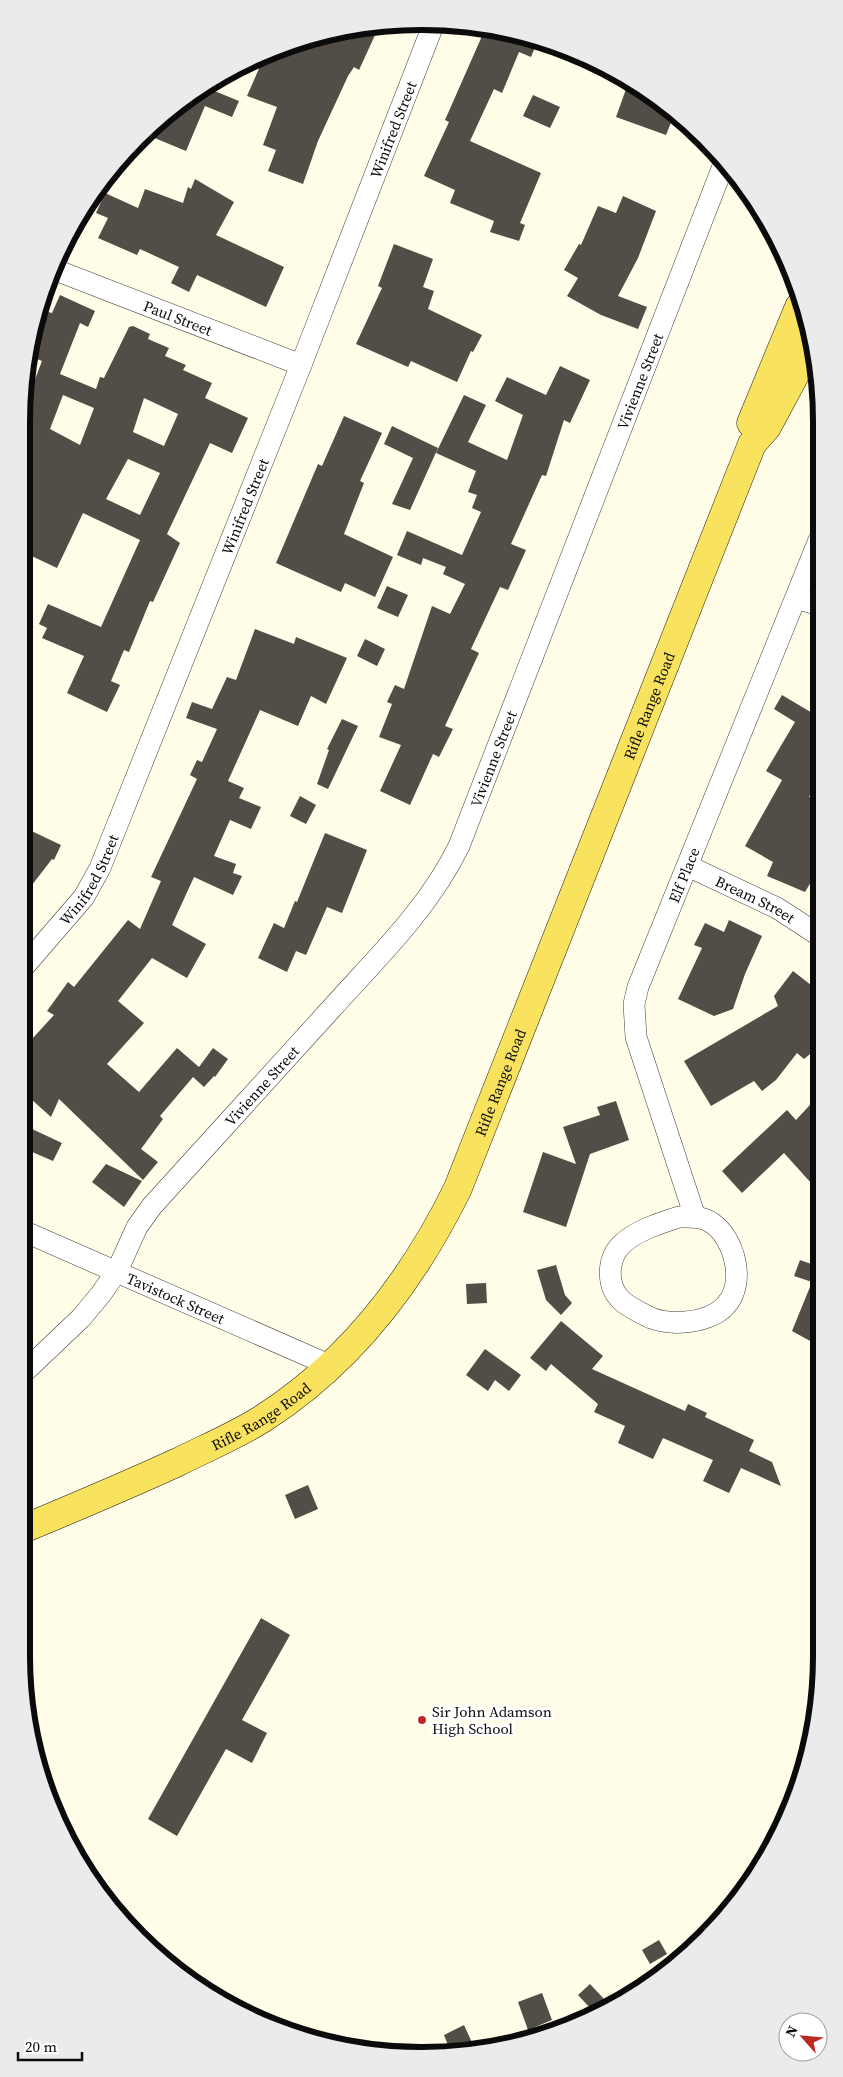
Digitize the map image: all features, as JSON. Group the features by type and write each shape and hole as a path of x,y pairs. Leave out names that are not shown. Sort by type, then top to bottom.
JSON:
{"main road":[{"name":"Rifle Range Road","path":"752,444 751,423 797,311"},
{"name":"Rifle Range Road","path":"30,1526 231,1437 270,1413 330,1366 371,1324 406,1279 439,1227 458,1188 752,444 767,427 807,353"}],"street":[{"name":"Winifred Street","path":"30,960 84,897 100,868 301,366 431,30"},
{"name":"Vivienne Street","path":"117,1271 137,1227 152,1206 361,976 426,900 448,867 459,846 721,169"},
{"name":"Paul Street","path":"60,271 301,366"},
{"name":"Elf Place","path":"695,1217 640,1051 634,1021 638,987 813,555"},
{"path":"796,598 813,603"},
{"name":"Bream Street","path":"688,866 777,908 813,931"},
{"path":"679,1216 695,1217 712,1222 722,1233 736,1264 736,1280 727,1305 710,1317 674,1323 655,1319 621,1300 610,1281 613,1258 621,1245 660,1223 679,1216"},
{"name":"Tavistock Street","path":"30,1234 330,1366"},
{"path":"30,1366 80,1318 117,1271"}],"building":[{"path":"376,33 359,70 354,67 348,76 318,141 303,184 268,171 276,150 263,145 277,107 247,96 261,65 317,45"},
{"path":"480,35 535,47 531,57 519,52 502,93 494,89 470,141 541,173 520,223 525,225 519,241 490,232 494,221 450,203 455,190 424,176 449,122 445,120 482,36 489,39"},
{"path":"626,88 672,120 666,135 616,117"},
{"path":"213,90 239,101 232,117 205,106 186,151 153,137 183,111"},
{"path":"533,95 560,107 550,128 523,116"},
{"path":"195,179 234,202 216,235 284,267 266,307 197,275 189,292 171,283 179,267 140,249 137,255 98,238 108,218 96,213 105,193 138,208 145,189 183,203 188,187 191,189"},
{"path":"623,196 656,211 638,258 618,296 647,307 638,329 601,315 567,296 578,278 564,270 579,244 581,245 598,206 616,213"},
{"path":"394,244 433,259 423,287 434,291 428,309 482,335 473,352 471,351 457,382 411,361 408,367 356,344 382,288 378,286"},
{"path":"60,295 95,311 88,327 80,323 60,374 96,389 100,377 104,378 129,327 133,326 150,334 148,339 169,348 165,356 186,365 183,370 212,383 205,398 248,418 232,453 210,443 167,534 180,543 153,602 150,601 129,652 124,650 111,681 120,685 107,712 67,693 84,656 42,638 47,628 39,624 48,604 101,627 140,540 83,513 57,568 30,555 31,396 32,388 42,361 35,358 41,331 48,312 52,313","holes":["63,395 94,408 80,445 50,429","144,398 178,414 164,446 133,432","128,459 160,473 140,515 106,499"]},
{"path":"560,366 590,380 570,423 564,420 546,476 542,475 511,544 526,550 508,590 500,587 471,649 479,653 445,726 453,729 439,757 433,754 410,805 380,791 401,745 379,737 392,704 387,702 395,685 404,689 432,606 450,614 465,584 443,574 446,567 423,558 421,565 397,555 407,531 462,555 481,512 472,508 477,495 468,492 476,471 436,453 464,395 486,405 468,442 507,460 523,415 495,401 507,377 546,395"},
{"path":"344,416 382,433 360,481 364,483 344,534 393,557 375,597 345,583 341,592 276,563 318,464 322,466"},
{"path":"392,426 438,448 410,510 392,504 413,458 384,444"},
{"path":"387,586 408,595 398,617 377,608"},
{"path":"255,629 294,644 296,637 347,658 326,704 311,696 298,726 260,710 228,781 244,788 239,798 261,807 251,829 230,820 214,856 236,864 233,873 242,876 233,895 194,877 172,925 206,944 187,978 152,958 118,1001 144,1023 107,1064 139,1092 177,1048 199,1067 213,1048 228,1059 215,1077 204,1087 193,1077 160,1116 163,1119 141,1149 158,1162 143,1180 59,1099 51,1117 30,1098 30,1041 54,1015 47,1011 68,982 74,987 128,920 140,929 161,881 151,877 197,779 190,775 197,760 202,762 217,729 186,718 192,702 212,709 227,677 236,680"},
{"path":"365,639 385,649 377,666 357,656"},
{"path":"782,695 813,713 813,790 809,797 813,798 813,879 805,892 767,876 773,862 745,846 782,780 766,771 795,722 774,709"},
{"path":"342,719 358,726 328,789 317,784 329,750 327,749"},
{"path":"300,796 316,805 306,824 290,816"},
{"path":"30,830 61,845 54,860 52,859 32,885 30,884"},
{"path":"325,833 367,850 342,913 327,907 306,955 296,951 287,972 258,958 274,923 284,928 295,901 297,902"},
{"path":"729,920 762,936 745,974 733,1009 714,1016 678,999 702,948 694,945 705,923 724,932"},
{"path":"793,971 813,987 813,1052 804,1059 797,1053 776,1080 762,1091 754,1081 711,1106 684,1061 778,1006 774,996"},
{"path":"616,1101 629,1140 590,1154 566,1227 523,1212 543,1152 576,1164 563,1127 600,1115 597,1107"},
{"path":"813,1102 813,1185 784,1153 742,1193 722,1171 787,1110 796,1120"},
{"path":"32,1129 62,1143 53,1161 30,1151 30,1133"},
{"path":"106,1164 142,1181 124,1207 92,1182"},
{"path":"800,1260 813,1265 813,1343 792,1331 812,1282 794,1276"},
{"path":"556,1265 565,1295 572,1303 561,1315 546,1300 537,1270"},
{"path":"486,1283 487,1303 467,1304 466,1284"},
{"path":"561,1321 603,1356 592,1369 685,1411 688,1404 707,1413 705,1417 754,1440 749,1451 772,1462 781,1486 741,1468 729,1493 703,1481 713,1460 663,1438 653,1459 618,1443 625,1426 594,1412 598,1404 551,1364 546,1371 530,1358"},
{"path":"485,1349 521,1375 509,1391 495,1380 488,1391 466,1375"},
{"path":"308,1485 318,1509 295,1519 285,1495"},
{"path":"261,1618 290,1635 242,1720 267,1733 252,1763 226,1749 177,1836 148,1819"},
{"path":"659,1940 667,1954 650,1964 642,1950"},
{"path":"590,1984 604,1999 591,2009 578,1995"},
{"path":"542,1993 552,2020 528,2030 518,2002"},
{"path":"464,2025 473,2044 448,2046 444,2035"}],"place":[{"name":"Sir John Adamson High School","path":"422,1720"}]}
